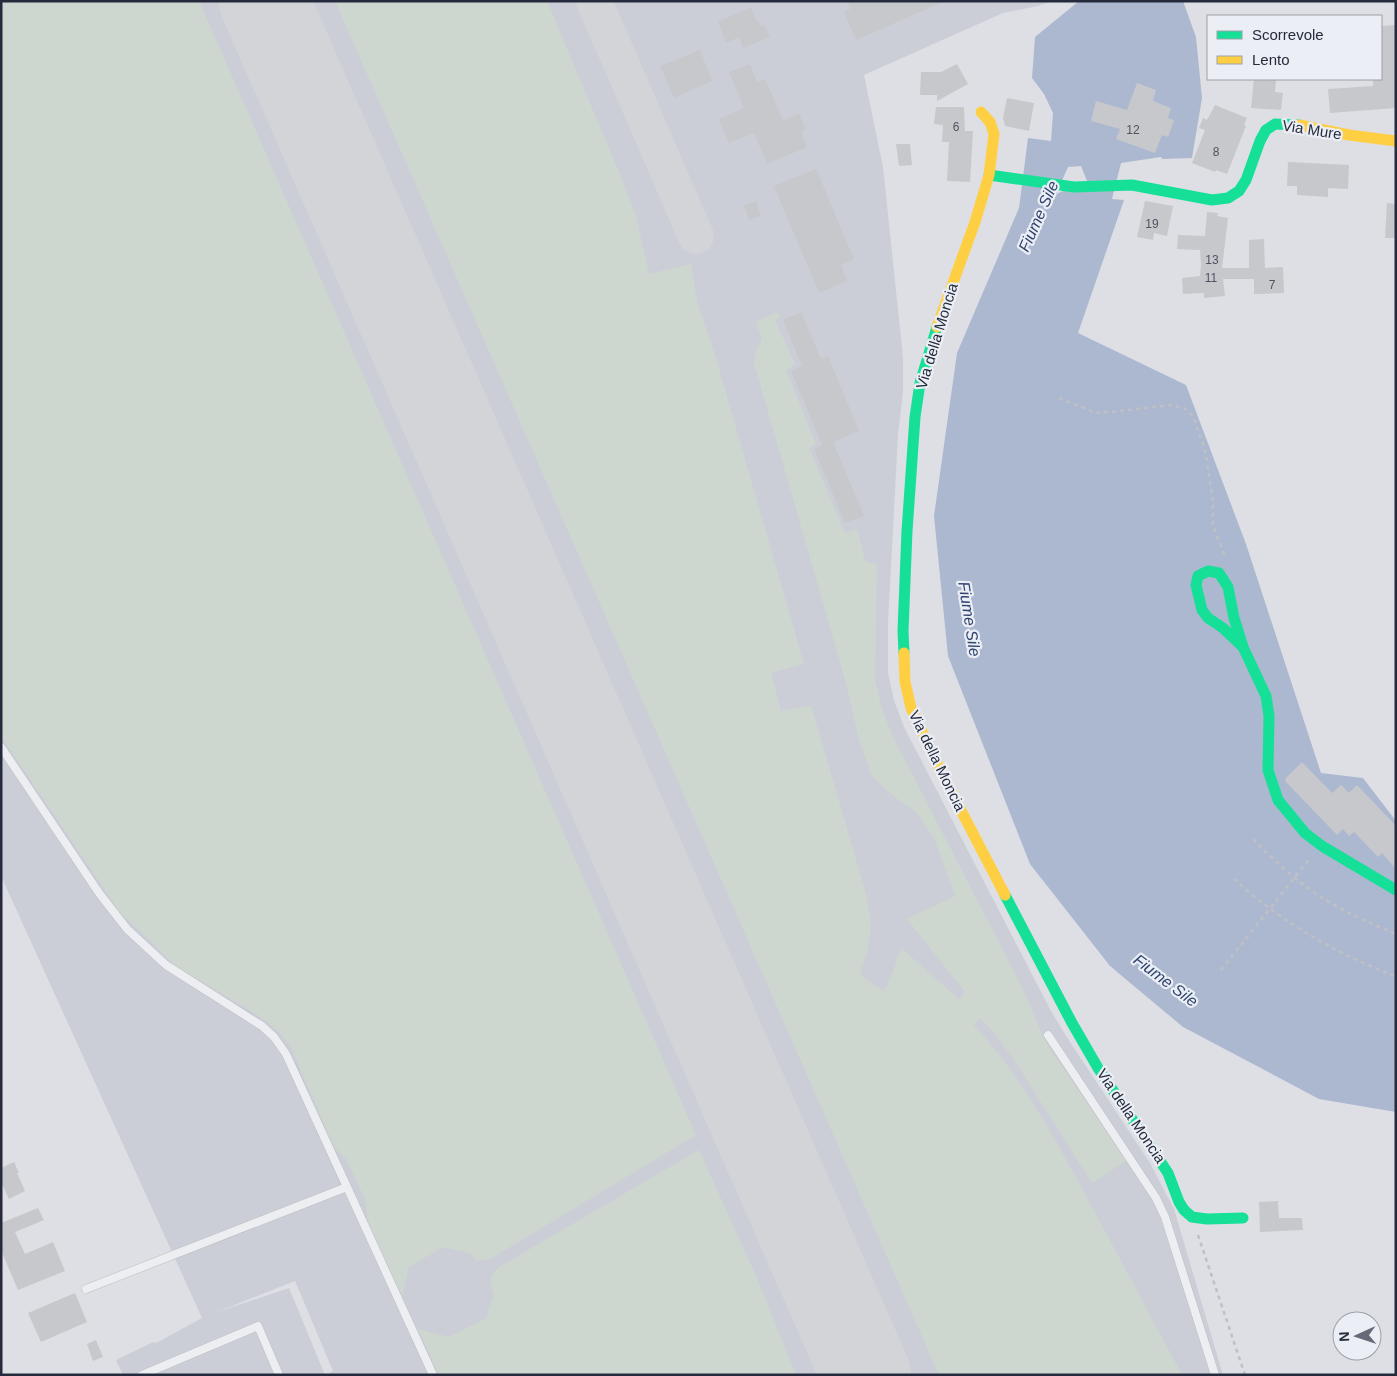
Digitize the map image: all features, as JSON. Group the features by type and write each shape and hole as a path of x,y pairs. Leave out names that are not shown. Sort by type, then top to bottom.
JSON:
{"street":[{"name":"Via della Moncia","path":"981,112 990,122 994,134 989,175 976,222 935,332 924,367 918,397 907,531 903,631 905,682 911,708 923,736 1072,1024 1098,1068 1168,1173 1179,1202 1192,1217"},
{"name":"Via Mure","path":"989,175 1079,188 1123,185 1158,189 1212,200 1230,199 1244,185 1264,134 1276,124 1289,124 1351,136 1396,141"},
{"path":"1243,646 1223,628 1208,618 1202,610 1196,585 1198,576 1208,571 1219,573 1228,587 1234,618 1243,646 1266,696 1270,745 1268,770 1278,800 1306,833 1322,846 1396,890"},
{"path":"1192,1217 1206,1220 1242,1218"}],"lane":[{"path":"1,747 99,893 127,929 166,965 262,1026 274,1037 286,1054 433,1375"},
{"path":"1048,1034 1156,1198 1165,1217 1215,1375"},
{"path":"86,1289 347,1187"},
{"path":"142,1375 258,1326 279,1375"}],"path":[{"path":"1059,398 1094,412 1105,413 1159,405 1172,405 1184,408 1193,416 1205,450 1213,500 1213,526 1224,553 1225,561"},
{"path":"1252,839 1274,861 1295,878 1339,908 1396,934"},
{"path":"1221,970 1314,854"},
{"path":"1234,879 1253,896 1302,929 1336,949 1396,976"},
{"path":"1192,1217 1245,1375"}],"shaded area":[{"path":"1,1 1052,1 1038,6 1003,13 864,75 883,167 903,357 903,391 898,435 888,623 888,673 894,700 904,727 1051,1011 1150,1163 1174,1209 1223,1375 330,1375 329,1373 333,1371 295,1281 217,1312 289,1288 325,1375 123,1375 116,1360 153,1342 156,1343 202,1318 1,876"},
{"path":"1,1 199,1 696,1135 490,1259 477,1261 471,1254 443,1247 409,1267 402,1296 367,1219 366,1201 346,1159 334,1147 291,1047 278,1031 261,1017 177,967 119,911 1,736"},
{"path":"335,1 547,1 636,216 649,274 691,264 697,302 715,355 804,664 771,673 781,711 811,705 866,894 871,925 868,947 860,975 884,991 892,975 901,948 959,999 965,992 907,919 955,896 935,840 917,813 891,794 872,776 859,740 846,683 754,363 756,351 762,339 756,322 777,312 780,316 775,320 795,364 786,370 816,444 809,448 845,533 857,529 865,561 877,564 875,681 882,709 892,735 1025,993 1050,1049 1126,1161 1092,1183 1013,1058 992,1030 979,1018 974,1025 992,1045 1039,1112 1182,1375 939,1375"},
{"path":"699,1150 756,1276 796,1375 439,1375 418,1329 449,1337 486,1318 494,1294 490,1284 492,1275 499,1267"}],"water":[{"name":"Fiume Sile","path":"1079,1 1183,1 1196,37 1202,98 1192,158 1162,159 1161,157 1121,163 1112,199 1124,200 1078,333 1186,385 1246,544 1321,773 1363,778 1396,821 1396,1112 1319,1099 1183,1027 1110,966 1030,864 948,656 934,516 957,353 1019,208 1028,138 1051,141 1053,113 1044,94 1032,78 1035,37","holes":["1081,166 1087,181 1056,194 1068,167"]}],"building":[{"path":"847,1 945,1 856,40 844,12 850,9"},
{"path":"751,7 757,22 759,21 761,26 764,25 770,37 743,48 739,37 726,43 718,22"},
{"path":"1396,25 1396,108 1330,113 1328,89 1373,86 1373,80 1382,80 1382,26"},
{"path":"700,50 712,81 674,98 660,66"},
{"path":"750,64 757,82 765,79 783,120 799,114 806,130 801,132 807,147 767,164 754,133 729,143 719,119 744,108 729,72"},
{"path":"957,64 968,84 937,101 937,95 920,95 921,72 941,72"},
{"path":"1254,80 1276,80 1275,92 1283,93 1281,110 1251,108"},
{"path":"1137,83 1156,90 1153,101 1171,108 1168,118 1174,120 1168,137 1162,135 1155,153 1116,139 1120,129 1091,121 1096,101 1127,110"},
{"path":"1007,98 1034,103 1029,131 1005,126 1003,118"},
{"path":"1215,105 1247,118 1244,125 1246,126 1227,174 1216,170 1215,172 1192,163 1205,130 1199,128 1203,118 1207,120"},
{"path":"936,107 964,107 965,131 973,131 970,182 947,181 949,142 942,142 943,125 934,124"},
{"path":"896,144 910,144 912,165 899,166"},
{"path":"1288,162 1349,165 1348,189 1328,188 1328,197 1297,195 1297,186 1287,186"},
{"path":"816,169 854,259 841,265 847,281 819,293 774,186"},
{"path":"756,201 761,216 749,220 744,205"},
{"path":"1145,201 1173,206 1167,236 1154,233 1153,240 1137,237"},
{"path":"1387,203 1396,204 1396,238 1385,238"},
{"path":"1207,212 1218,213 1217,216 1228,218 1222,268 1249,268 1249,240 1264,239 1265,268 1283,267 1284,293 1254,294 1254,279 1223,279 1225,296 1204,298 1204,293 1183,294 1182,278 1200,276 1200,250 1177,249 1178,235 1205,236"},
{"path":"801,312 821,359 828,356 859,431 833,442 864,516 845,523 814,449 822,445 791,371 802,366 783,320"},
{"path":"1302,762 1332,793 1341,785 1349,793 1357,785 1396,826 1396,869 1382,853 1378,857 1354,832 1349,836 1343,829 1337,835 1286,782 1285,779"},
{"path":"14,1162 25,1191 9,1199 1,1182 1,1168"},
{"path":"1278,1201 1279,1218 1302,1218 1303,1230 1260,1232 1259,1202"},
{"path":"38,1208 44,1220 15,1232 25,1254 53,1242 65,1271 18,1290 1,1250 1,1223"},
{"path":"75,1293 87,1322 41,1342 28,1313"},
{"path":"96,1340 103,1357 93,1361 87,1344"}],"taxiway":[{"path":"594,1 696,236"}],"runway":[{"path":"264,1 866,1375"}],"traffic: fast":[{"path":"989,175 1074,187 1132,185 1212,200 1228,198 1239,191 1246,180 1266,130 1275,124 1299,125"},
{"path":"904,653 903,631 907,531 915,417 920,383 937,327"},
{"path":"1243,647 1223,628 1208,618 1202,610 1196,585 1198,576 1208,571 1219,573 1228,587 1234,618 1243,647 1266,696 1269,716 1268,770 1278,800 1305,833 1322,846 1396,890"},
{"path":"1005,895 1072,1023 1098,1068 1168,1173 1184,1210 1192,1217 1207,1219 1243,1218"}],"traffic: slow":[{"path":"937,327 975,222 989,175 994,134 990,122 981,112"},
{"path":"1299,125 1349,135 1396,141"},
{"path":"904,653 905,682 911,708 940,770 1005,895"}]}
